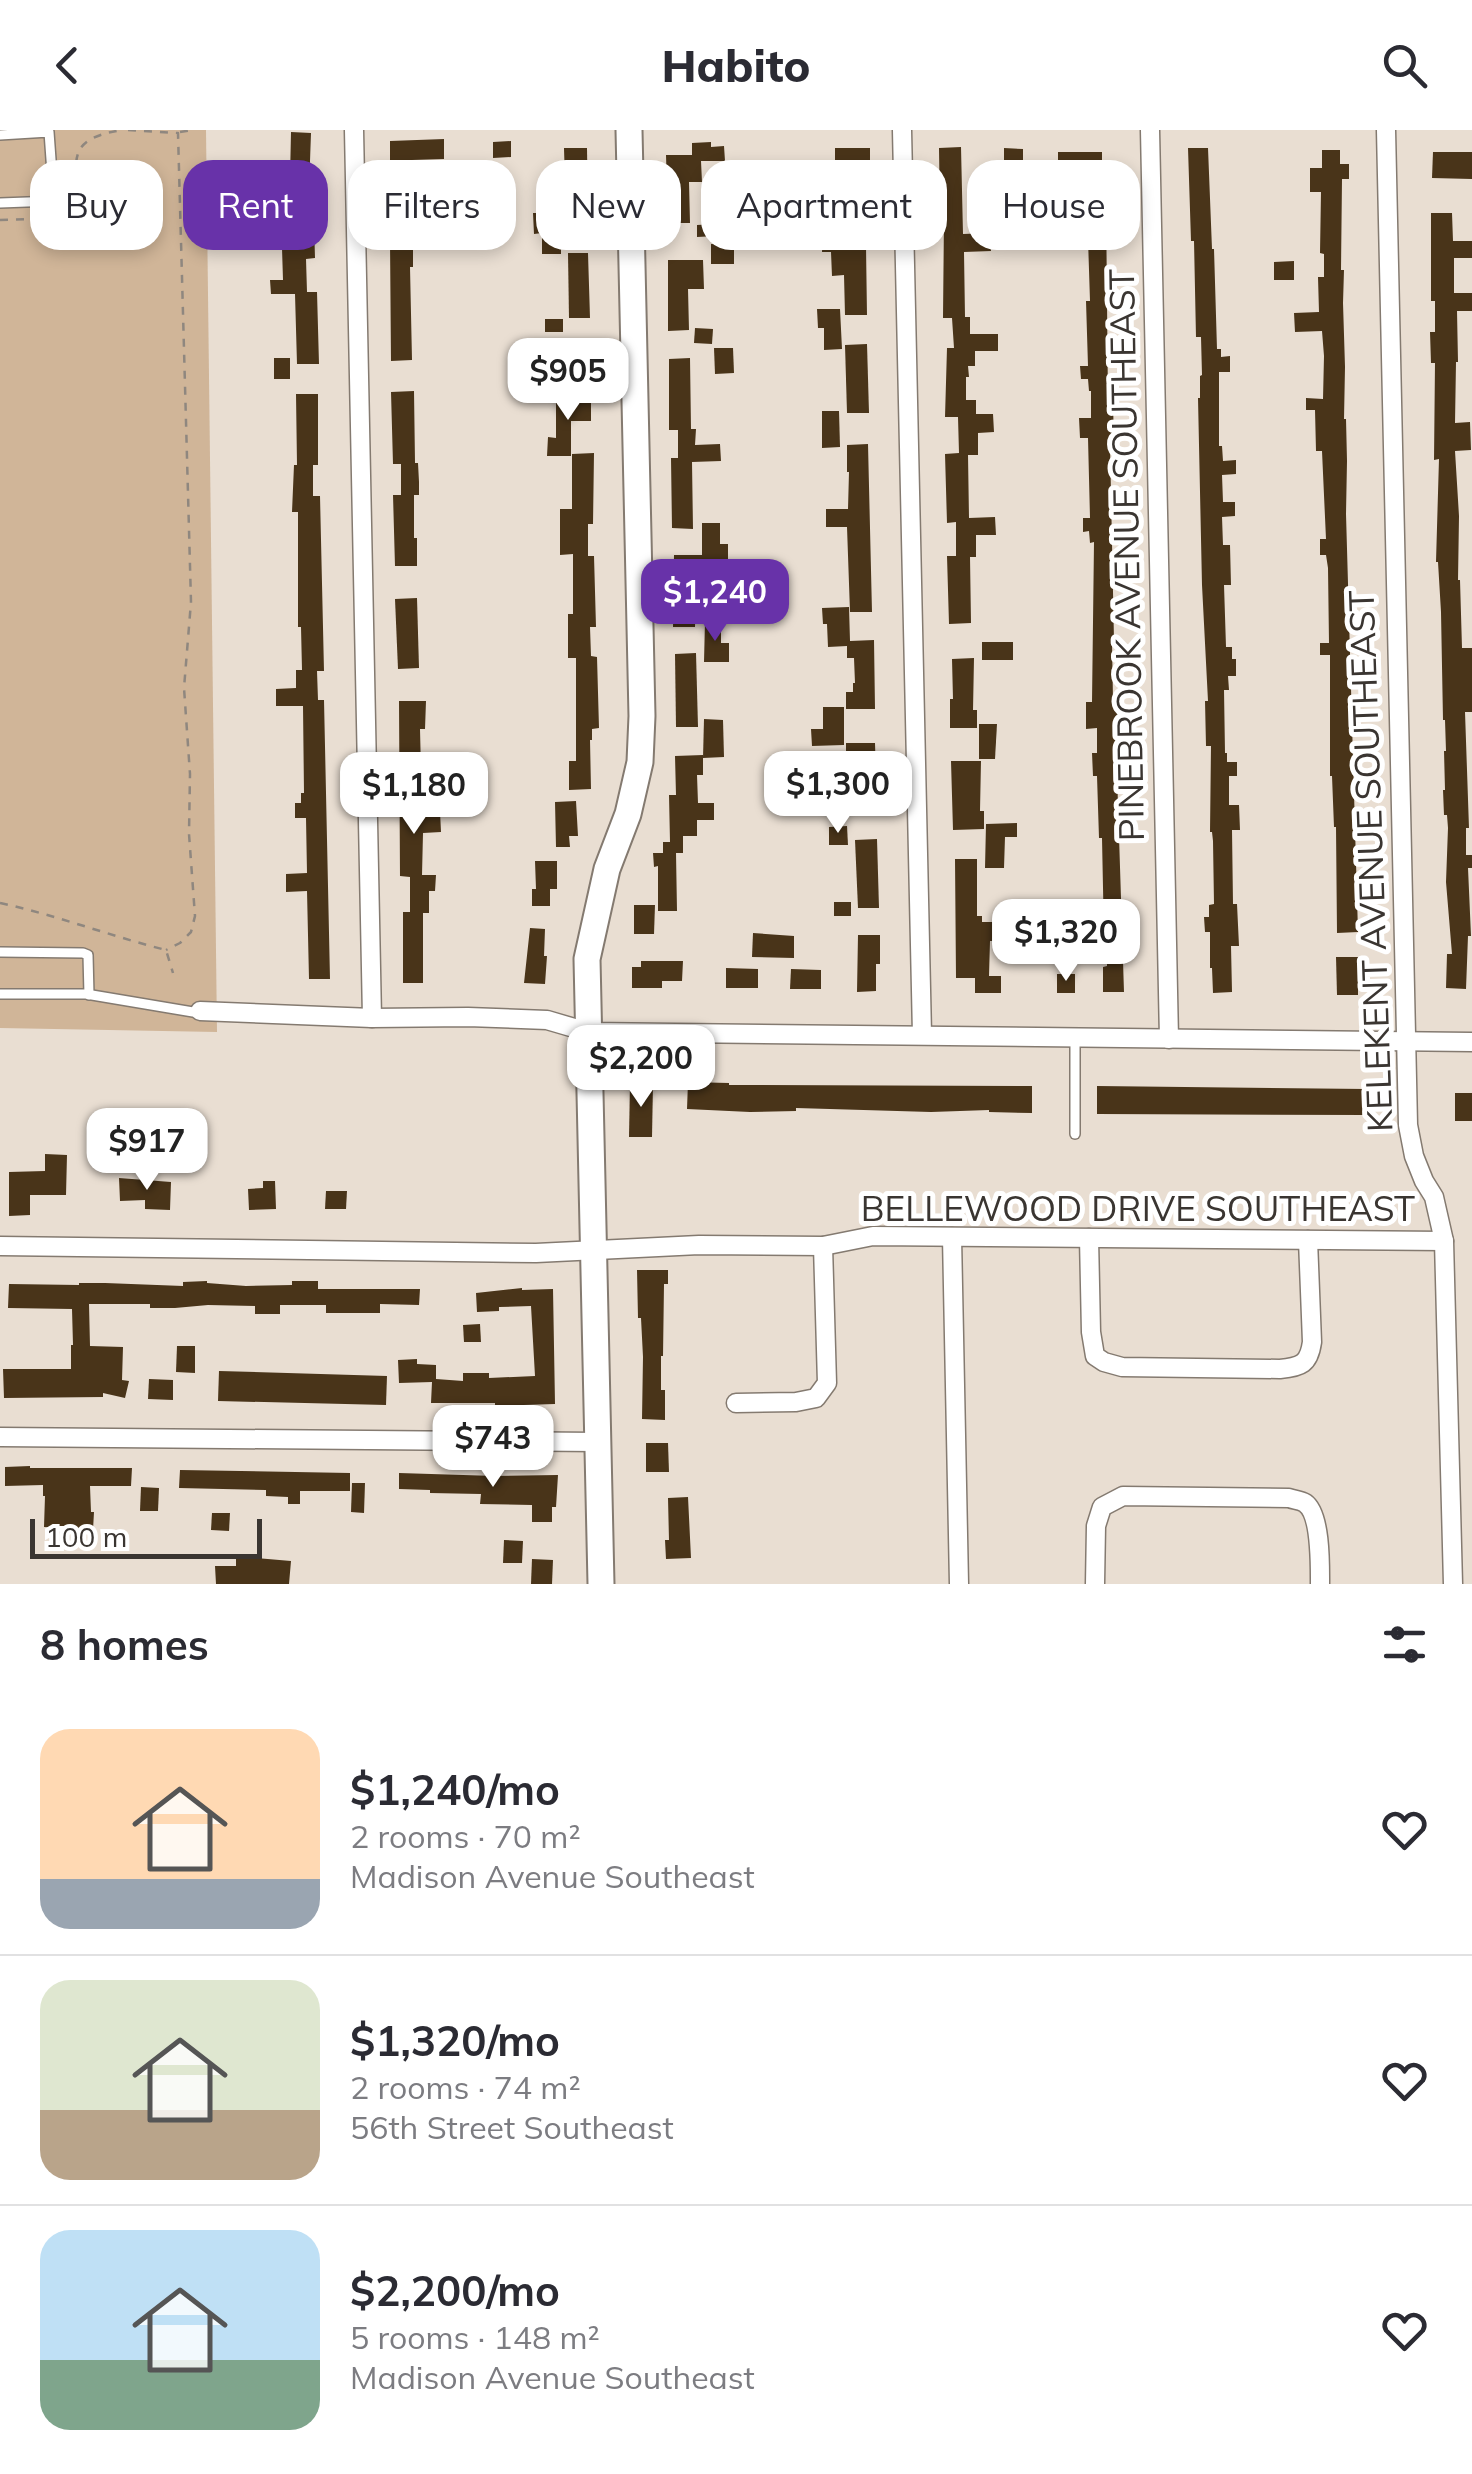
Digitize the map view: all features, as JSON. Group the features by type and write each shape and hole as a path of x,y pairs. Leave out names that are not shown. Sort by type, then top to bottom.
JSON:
{"street":[{"path":"354,130 372,1018"},
{"path":"601,1584 587,959 608,870 628,814 641,746 629,130"},
{"path":"902,130 922,1035"},
{"name":"PINEBROOK AVENUE SOUTHEAST","path":"1150,130 1169,1039"},
{"name":"KELEKENT AVENUE SOUTHEAST","path":"1386,130 1408,1125 1414,1156 1434,1197 1444,1241 1453,1584"},
{"path":"200,1011 547,1020 588,1032 1472,1042"},
{"name":"BELLEWOOD DRIVE SOUTHEAST","path":"0,1246 536,1253 700,1245 823,1246 873,1236 1444,1241"},
{"path":"952,1237 959,1584"},
{"path":"1088,1238 1095,1356 1122,1367 1292,1368 1304,1362 1310,1356 1312,1342 1308,1240"},
{"path":"736,1403 816,1398 827,1384 823,1246"},
{"path":"0,1437 598,1442"},
{"path":"1095,1584 1096,1526 1102,1506 1123,1496 1289,1498 1306,1504 1314,1515 1320,1584"}],"lane":[{"path":"0,135 49,132 54,200 0,203"},
{"path":"0,952 88,955 89,995"},
{"path":"0,994 89,995 200,1011"},
{"path":"1075,1038 1075,1134"}],"path":[{"path":"0,220 62,218 77,212 76,156 80,146 100,134 122,130"},
{"path":"128,130 192,130"},
{"path":"0,903 166,950 190,932 195,916 184,688 190,602 178,133"},
{"path":"166,950 173,973"}],"shaded area":[{"path":"0,130 206,130 206,160 183,160 183,250 207,250 217,1032 0,1028"}],"building":[{"path":"291,132 311,133 310,160 290,160"},
{"path":"444,139 444,159 390,160 390,141"},
{"path":"511,141 511,157 493,158 493,142"},
{"path":"692,143 724,146 725,160 701,160 701,182 689,182 690,223 681,223 681,160 666,160 666,155 692,155"},
{"path":"961,147 963,234 967,234 967,250 991,250 964,252 965,317 970,317 970,334 998,334 998,351 975,351 975,366 968,366 966,377 966,400 976,400 976,414 993,414 994,432 978,433 978,455 968,455 969,518 995,517 996,535 976,535 976,557 970,557 971,623 949,624 947,556 956,556 956,522 947,523 945,454 959,453 958,417 945,417 947,348 954,348 952,318 943,318 947,160 939,160 939,148"},
{"path":"564,148 587,148 587,160 564,160"},
{"path":"835,148 870,148 870,160 835,160"},
{"path":"1004,148 1023,149 1023,160 1004,160"},
{"path":"1188,148 1208,148 1217,349 1221,349 1221,357 1230,356 1230,372 1219,372 1219,446 1223,461 1236,460 1236,474 1222,475 1223,502 1235,502 1235,516 1222,517 1223,545 1230,545 1231,585 1224,585 1226,647 1232,647 1232,659 1236,659 1236,676 1228,676 1229,690 1224,690 1225,753 1227,762 1237,762 1237,776 1229,776 1229,805 1239,805 1240,830 1232,830 1233,904 1237,904 1239,946 1231,946 1232,992 1213,993 1210,932 1205,932 1204,917 1209,917 1209,905 1214,904 1202,585 1198,398 1201,337 1196,337"},
{"path":"1322,150 1340,150 1340,164 1349,164 1349,179 1342,179 1341,270 1358,932 1337,933 1336,827 1330,776 1330,655 1320,655 1320,643 1329,643 1328,568 1326,555 1320,555 1320,539 1326,539 1322,451 1316,451 1315,410 1306,410 1306,398 1323,399 1324,356 1322,331 1295,332 1294,313 1319,312 1318,277 1324,277 1324,254 1320,253 1321,192 1310,192 1310,168 1322,168"},
{"path":"1058,152 1102,152 1102,160 1058,160"},
{"path":"1433,152 1472,152 1472,179 1432,178"},
{"path":"1431,213 1452,213 1453,241 1472,241 1472,258 1454,258 1454,293 1472,293 1472,311 1457,311 1455,423 1470,422 1471,450 1455,451 1462,648 1472,648 1472,712 1465,712 1469,828 1466,855 1472,855 1472,868 1468,868 1471,936 1466,989 1446,988 1447,954 1452,954 1446,882 1446,751 1436,562 1439,459 1434,460"},
{"path":"282,250 315,250 315,258 306,259 307,292 317,292 319,364 297,364 295,294 271,294 270,280 283,280"},
{"path":"390,250 413,250 412,360 391,361"},
{"path":"542,250 561,250 561,254 542,254"},
{"path":"711,250 734,250 734,264 711,264"},
{"path":"866,250 867,315 845,315 844,275 832,276 831,252 822,252"},
{"path":"1088,250 1106,250 1108,403 1113,402 1114,444 1110,444 1113,701 1122,707 1122,728 1118,728 1116,742 1124,992 1103,992 1107,936 1104,937 1102,838 1092,753 1097,753 1097,728 1086,729 1086,702 1092,702 1094,542 1090,543 1089,531 1083,532 1083,518 1090,518 1088,438 1080,438 1079,418 1091,418 1091,391 1088,379 1081,379 1080,366 1088,366 1086,301 1090,301"},
{"path":"568,253 588,253 590,318 569,318"},
{"path":"668,260 703,260 704,289 688,289 689,330 668,331"},
{"path":"1294,261 1294,280 1274,280 1274,262"},
{"path":"817,309 840,309 842,349 824,350 824,328 818,328"},
{"path":"545,319 563,319 563,332 545,332"},
{"path":"695,328 713,329 712,344 694,343"},
{"path":"867,344 869,413 847,413 845,345"},
{"path":"714,348 733,348 734,373 715,374"},
{"path":"570,350 591,350 591,370 570,370"},
{"path":"274,358 290,358 290,379 274,379"},
{"path":"690,358 691,429 696,429 695,445 720,444 721,461 692,462 693,529 672,528 671,458 678,458 678,430 669,430 669,359"},
{"path":"414,391 419,482 419,495 414,495 417,566 395,566 393,495 401,495 401,464 393,464 391,392"},
{"path":"296,394 318,394 318,465 313,465 313,496 320,496 324,671 317,671 318,700 324,700 330,979 309,979 307,891 286,892 286,874 307,873 306,818 295,818 295,803 301,803 304,793 303,706 276,706 276,689 296,688 296,670 302,670 298,512 292,512 297,465"},
{"path":"556,396 591,397 591,421 571,421 571,456 547,456 548,437 556,438"},
{"path":"822,411 839,411 840,447 822,448"},
{"path":"868,444 872,612 850,612 847,527 826,527 826,509 848,509 847,445"},
{"path":"594,453 593,524 588,524 588,556 594,556 596,627 590,627 591,656 597,657 599,728 592,729 590,740 591,789 569,790 569,761 576,761 576,658 568,658 573,554 560,555 560,509 572,509 572,454"},
{"path":"702,523 720,523 720,544 728,544 728,561 702,561 702,586 696,586 695,627 673,627 674,555 702,555"},
{"path":"417,598 419,668 398,669 395,599"},
{"path":"849,607 850,641 874,640 875,709 846,709 846,692 853,692 855,683 854,658 847,658 847,646 828,647 822,608"},
{"path":"705,621 721,621 721,643 729,643 729,662 704,662"},
{"path":"982,642 1013,642 1013,660 982,660"},
{"path":"696,653 698,727 676,727 675,654"},
{"path":"974,658 973,710 977,710 977,728 950,728 952,659"},
{"path":"399,701 426,701 425,729 420,729 422,811 440,811 441,832 423,833 422,875 436,875 435,891 429,891 429,913 423,913 423,983 403,983 403,912 410,912 410,877 400,876"},
{"path":"823,707 844,707 844,745 812,746 811,729 823,729"},
{"path":"704,719 723,720 724,757 703,758"},
{"path":"979,724 997,724 995,759 979,759"},
{"path":"846,743 875,743 877,810 855,811 854,761 846,761"},
{"path":"703,755 703,775 697,775 698,803 714,803 714,820 697,820 697,836 683,836 683,853 676,853 677,911 658,911 658,866 654,867 653,853 663,853 663,842 670,842 669,795 676,795 675,756"},
{"path":"951,761 981,761 980,811 984,811 984,829 953,830"},
{"path":"576,801 578,836 569,836 570,847 556,847 555,802"},
{"path":"1017,823 1017,837 1005,837 1004,868 985,868 986,824"},
{"path":"847,826 848,845 829,845 829,827"},
{"path":"877,839 879,908 858,908 855,840"},
{"path":"955,859 977,859 977,916 982,916 982,922 1021,922 1021,941 990,941 989,976 1001,976 1001,993 975,993 975,978 956,978"},
{"path":"535,861 557,861 557,889 550,889 550,906 532,906"},
{"path":"834,902 851,902 851,916 834,916"},
{"path":"634,905 655,905 654,934 634,934"},
{"path":"530,928 545,929 545,984 524,983"},
{"path":"753,933 794,936 794,958 752,957"},
{"path":"858,935 880,935 876,991 857,992"},
{"path":"1336,957 1358,957 1358,995 1337,995"},
{"path":"641,961 683,961 682,981 662,981 662,988 632,988 632,967 641,967"},
{"path":"726,968 758,969 758,988 726,988"},
{"path":"791,969 821,970 821,989 790,989"},
{"path":"1057,974 1075,974 1075,993 1057,993"},
{"path":"688,1082 1032,1086 1032,1113 687,1109"},
{"path":"630,1083 653,1084 652,1137 629,1137"},
{"path":"1097,1086 1366,1089 1366,1115 1097,1114"},
{"path":"1455,1093 1472,1093 1472,1121 1455,1121"},
{"path":"45,1154 67,1155 66,1195 30,1195 30,1215 9,1216 9,1172 45,1171"},
{"path":"119,1178 171,1182 170,1210 145,1209 145,1200 120,1201"},
{"path":"263,1181 275,1181 276,1209 249,1210 248,1189 263,1188"},
{"path":"326,1191 347,1191 346,1209 325,1209"},
{"path":"637,1270 668,1270 661,1356 665,1420 642,1419 643,1357"},
{"path":"318,1281 318,1289 420,1289 419,1305 380,1304 380,1313 326,1313 326,1305 280,1305 280,1314 255,1314 255,1306 150,1308 150,1304 89,1304 90,1346 123,1347 122,1380 129,1381 125,1398 103,1393 103,1397 4,1398 3,1369 71,1369 73,1345 72,1309 8,1308 9,1284 183,1286 183,1282 246,1286"},
{"path":"553,1289 555,1404 431,1403 432,1382 399,1383 398,1360 417,1359 417,1364 436,1365 436,1379 463,1381 463,1373 489,1373 489,1378 535,1376 531,1306 477,1312 476,1293"},
{"path":"480,1324 481,1342 464,1342 463,1325"},
{"path":"177,1346 195,1346 195,1373 176,1372"},
{"path":"219,1371 387,1376 386,1405 218,1401"},
{"path":"149,1379 173,1380 173,1400 148,1399"},
{"path":"646,1443 668,1443 669,1472 646,1472"},
{"path":"5,1467 132,1468 131,1486 90,1486 93,1530 44,1527 43,1485 5,1486"},
{"path":"180,1470 350,1473 350,1491 300,1491 300,1504 288,1504 288,1497 266,1496 266,1490 179,1488"},
{"path":"399,1473 558,1475 552,1522 532,1522 532,1505 480,1504 481,1494 399,1489"},
{"path":"352,1483 365,1483 364,1513 351,1512"},
{"path":"141,1487 159,1488 158,1511 140,1511"},
{"path":"688,1497 691,1558 666,1559 668,1498"},
{"path":"212,1513 230,1513 229,1531 211,1530"},
{"path":"504,1540 523,1541 522,1563 503,1563"},
{"path":"236,1559 291,1561 289,1584 216,1584 215,1566 236,1566"},
{"path":"532,1559 553,1560 552,1584 531,1584"}]}
